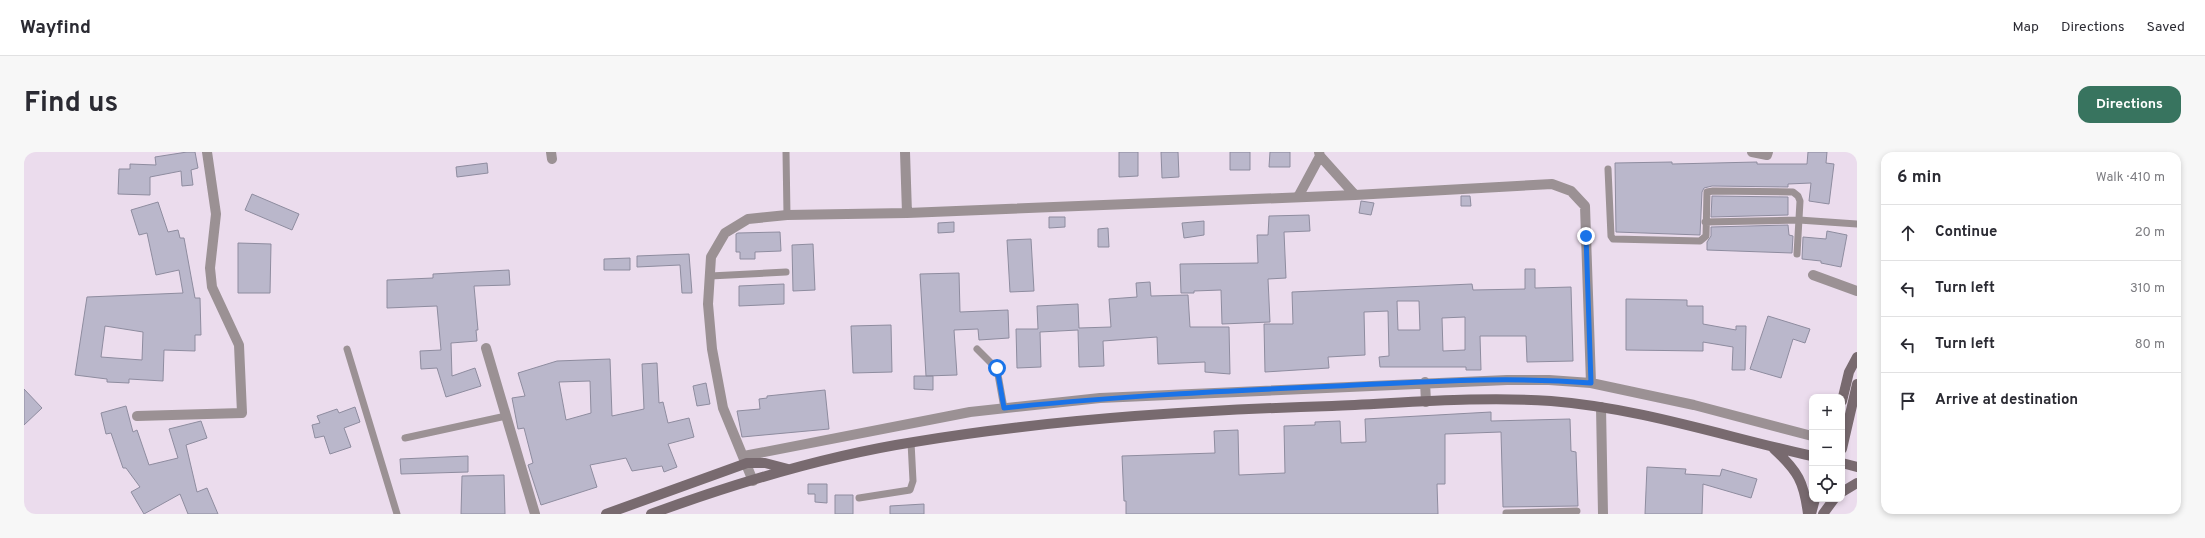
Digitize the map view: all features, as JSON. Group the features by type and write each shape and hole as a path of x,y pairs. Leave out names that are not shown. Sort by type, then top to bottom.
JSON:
{"main road":[{"path":"1844,394 1849,372 1857,357"},
{"path":"1845,436 1857,384"},
{"path":"651,514 711,492 789,469 911,442 1088,419 1295,407 1500,400 1552,401 1601,407 1681,424 1772,448 1809,455"},
{"path":"1772,448 1797,472 1804,489 1809,514"},
{"path":"606,514 745,460 766,463 789,469"},
{"path":"1845,464 1857,467"},
{"path":"1845,490 1857,483"},
{"path":"1809,514 1814,502"},
{"path":"1822,514 1826,502"},
{"path":"1822,514 1832,502"}],"street":[{"path":"137,416 242,413 239,345 212,287 210,268 216,214 207,152"},
{"path":"905,152 907,213"},
{"path":"1752,152 1767,155 1768,152"},
{"path":"1298,197 1319,154 1355,195"},
{"path":"752,480 723,408 712,349 708,304 711,257 725,233 748,219 787,215 907,213 1355,195 1552,184 1571,191 1585,206 1591,383"},
{"path":"1813,275 1857,291"},
{"path":"486,348 535,514"},
{"path":"745,460 963,413 1004,408 1108,397 1425,382 1549,380 1591,383 1694,405 1809,435"},
{"path":"1425,382 1426,402"},
{"path":"1601,407 1603,514"}],"lane":[{"path":"786,152 787,215"},
{"path":"1608,169 1611,236 1613,239 1700,241 1706,236 1706,192 1793,192 1798,196 1800,201 1798,254"},
{"path":"1706,222 1799,220 1857,224"},
{"path":"710,276 786,272"},
{"path":"347,348 397,514"},
{"path":"977,348 997,368 1004,408"},
{"path":"405,438 506,416"},
{"path":"859,498 910,490 913,480 911,442"},
{"path":"1506,513 1577,511"}],"building":[{"path":"195,152 198,168 191,170 193,185 182,186 181,171 150,177 150,195 118,194 119,169 130,169 130,164 156,165 155,157"},
{"path":"1119,152 1138,152 1138,176 1119,177"},
{"path":"1161,152 1178,152 1179,177 1162,178"},
{"path":"1230,152 1250,152 1250,170 1230,170"},
{"path":"1270,152 1290,152 1290,167 1269,167"},
{"path":"1808,152 1827,152 1826,163 1834,164 1829,204 1809,201 1811,183 1788,184 1788,187 1712,186 1704,188 1702,192 1700,235 1616,232 1615,163 1672,162 1672,164 1757,162 1757,164 1807,164"},
{"path":"487,163 488,173 457,177 456,167"},
{"path":"252,194 299,214 292,230 245,210"},
{"path":"1461,196 1470,196 1471,206 1461,206"},
{"path":"1712,196 1788,197 1788,215 1711,217"},
{"path":"1361,201 1374,203 1371,215 1359,213"},
{"path":"158,202 168,232 178,230 180,238 184,238 195,298 200,298 201,335 195,335 195,351 164,350 163,381 129,379 129,383 107,382 107,379 75,375 87,297 183,293 179,270 156,275 147,233 139,235 131,210","holes":["105,326 143,332 142,360 101,357"]},
{"path":"1309,215 1310,231 1284,232 1286,278 1268,279 1270,322 1222,324 1221,290 1181,293 1180,264 1258,263 1257,235 1268,235 1269,216"},
{"path":"1049,217 1065,217 1065,227 1049,228"},
{"path":"1204,221 1204,235 1184,238 1182,223"},
{"path":"954,222 954,232 938,233 938,223"},
{"path":"1788,225 1789,235 1793,236 1792,253 1707,250 1707,242 1711,236 1711,227"},
{"path":"1108,228 1109,247 1098,247 1098,229"},
{"path":"1827,231 1847,235 1841,267 1821,263 1821,261 1802,259 1803,237 1826,239"},
{"path":"780,232 781,251 755,252 755,259 740,259 740,252 736,252 736,234 738,233"},
{"path":"1031,239 1034,291 1010,292 1007,240"},
{"path":"238,243 271,244 270,293 238,293"},
{"path":"813,244 815,290 793,291 792,245"},
{"path":"689,254 692,293 682,293 680,265 637,267 637,256"},
{"path":"630,258 630,270 604,270 604,259"},
{"path":"1525,269 1535,269 1535,288 1571,287 1573,361 1527,362 1526,336 1480,336 1481,370 1466,370 1466,367 1380,367 1379,357 1389,356 1388,311 1364,312 1365,355 1328,357 1329,368 1265,372 1264,324 1293,324 1292,292 1472,284 1473,290 1525,289","holes":["1397,301 1419,301 1420,330 1398,330","1465,317 1465,350 1443,351 1442,318"]},
{"path":"509,270 510,285 474,286 478,330 476,330 477,341 451,343 452,376 475,368 481,386 446,397 437,368 421,369 420,351 441,350 437,306 387,308 387,280 433,278 433,274"},
{"path":"959,273 960,312 1008,310 1009,338 979,340 978,329 954,330 957,375 926,376 920,274"},
{"path":"1150,282 1151,296 1188,295 1190,327 1229,327 1230,374 1205,372 1205,362 1158,364 1157,337 1103,341 1104,366 1079,367 1078,330 1040,332 1041,367 1017,368 1016,329 1038,329 1037,306 1078,304 1079,328 1111,327 1109,299 1137,297 1136,283"},
{"path":"784,284 784,304 739,306 739,286"},
{"path":"1626,299 1687,300 1687,306 1703,306 1703,324 1736,330 1736,326 1746,326 1745,370 1732,370 1733,347 1703,342 1703,351 1626,350"},
{"path":"1768,316 1810,329 1805,343 1793,339 1781,378 1750,369"},
{"path":"891,325 892,372 853,373 851,326"},
{"path":"610,359 612,416 644,409 642,364 657,363 659,403 663,402 668,423 689,418 694,437 668,444 677,467 664,472 662,466 632,471 626,458 590,465 597,487 541,505 528,465 533,463 524,428 518,429 512,398 525,396 518,373 557,361","holes":["590,381 591,413 566,420 559,382"]},
{"path":"914,376 933,376 933,390 914,389"},
{"path":"706,383 710,404 697,406 693,386"},
{"path":"24,389 42,408 24,425"},
{"path":"825,390 829,429 742,437 737,411 760,409 759,399 767,398 767,396"},
{"path":"126,406 133,432 137,430 149,465 178,458 169,429 201,421 207,438 186,445 197,492 207,488 218,514 188,514 180,494 144,514 131,492 140,487 126,468 123,468 111,433 106,434 101,413"},
{"path":"355,407 360,422 344,428 351,447 330,454 324,436 315,438 312,425 320,423 317,416 337,409 339,413"},
{"path":"1491,412 1491,421 1570,419 1571,451 1576,452 1578,506 1503,507 1501,432 1445,434 1445,484 1437,484 1438,514 1126,514 1122,456 1215,453 1214,431 1238,430 1239,475 1285,473 1284,426 1315,425 1315,422 1340,421 1341,443 1366,442 1365,419"},
{"path":"468,456 468,472 401,474 400,459"},
{"path":"1647,467 1686,469 1685,474 1720,476 1722,469 1757,479 1751,498 1703,484 1702,514 1645,514"},
{"path":"504,475 505,514 461,514 462,476"},
{"path":"808,484 827,484 827,503 815,502 815,494 808,494"},
{"path":"835,495 853,495 853,514 835,514"},
{"path":"924,504 924,514 890,514 890,506"}],"route":[{"path":"997,368 1004,408 1115,397 1425,382 1549,380 1591,383 1586,236"}]}
